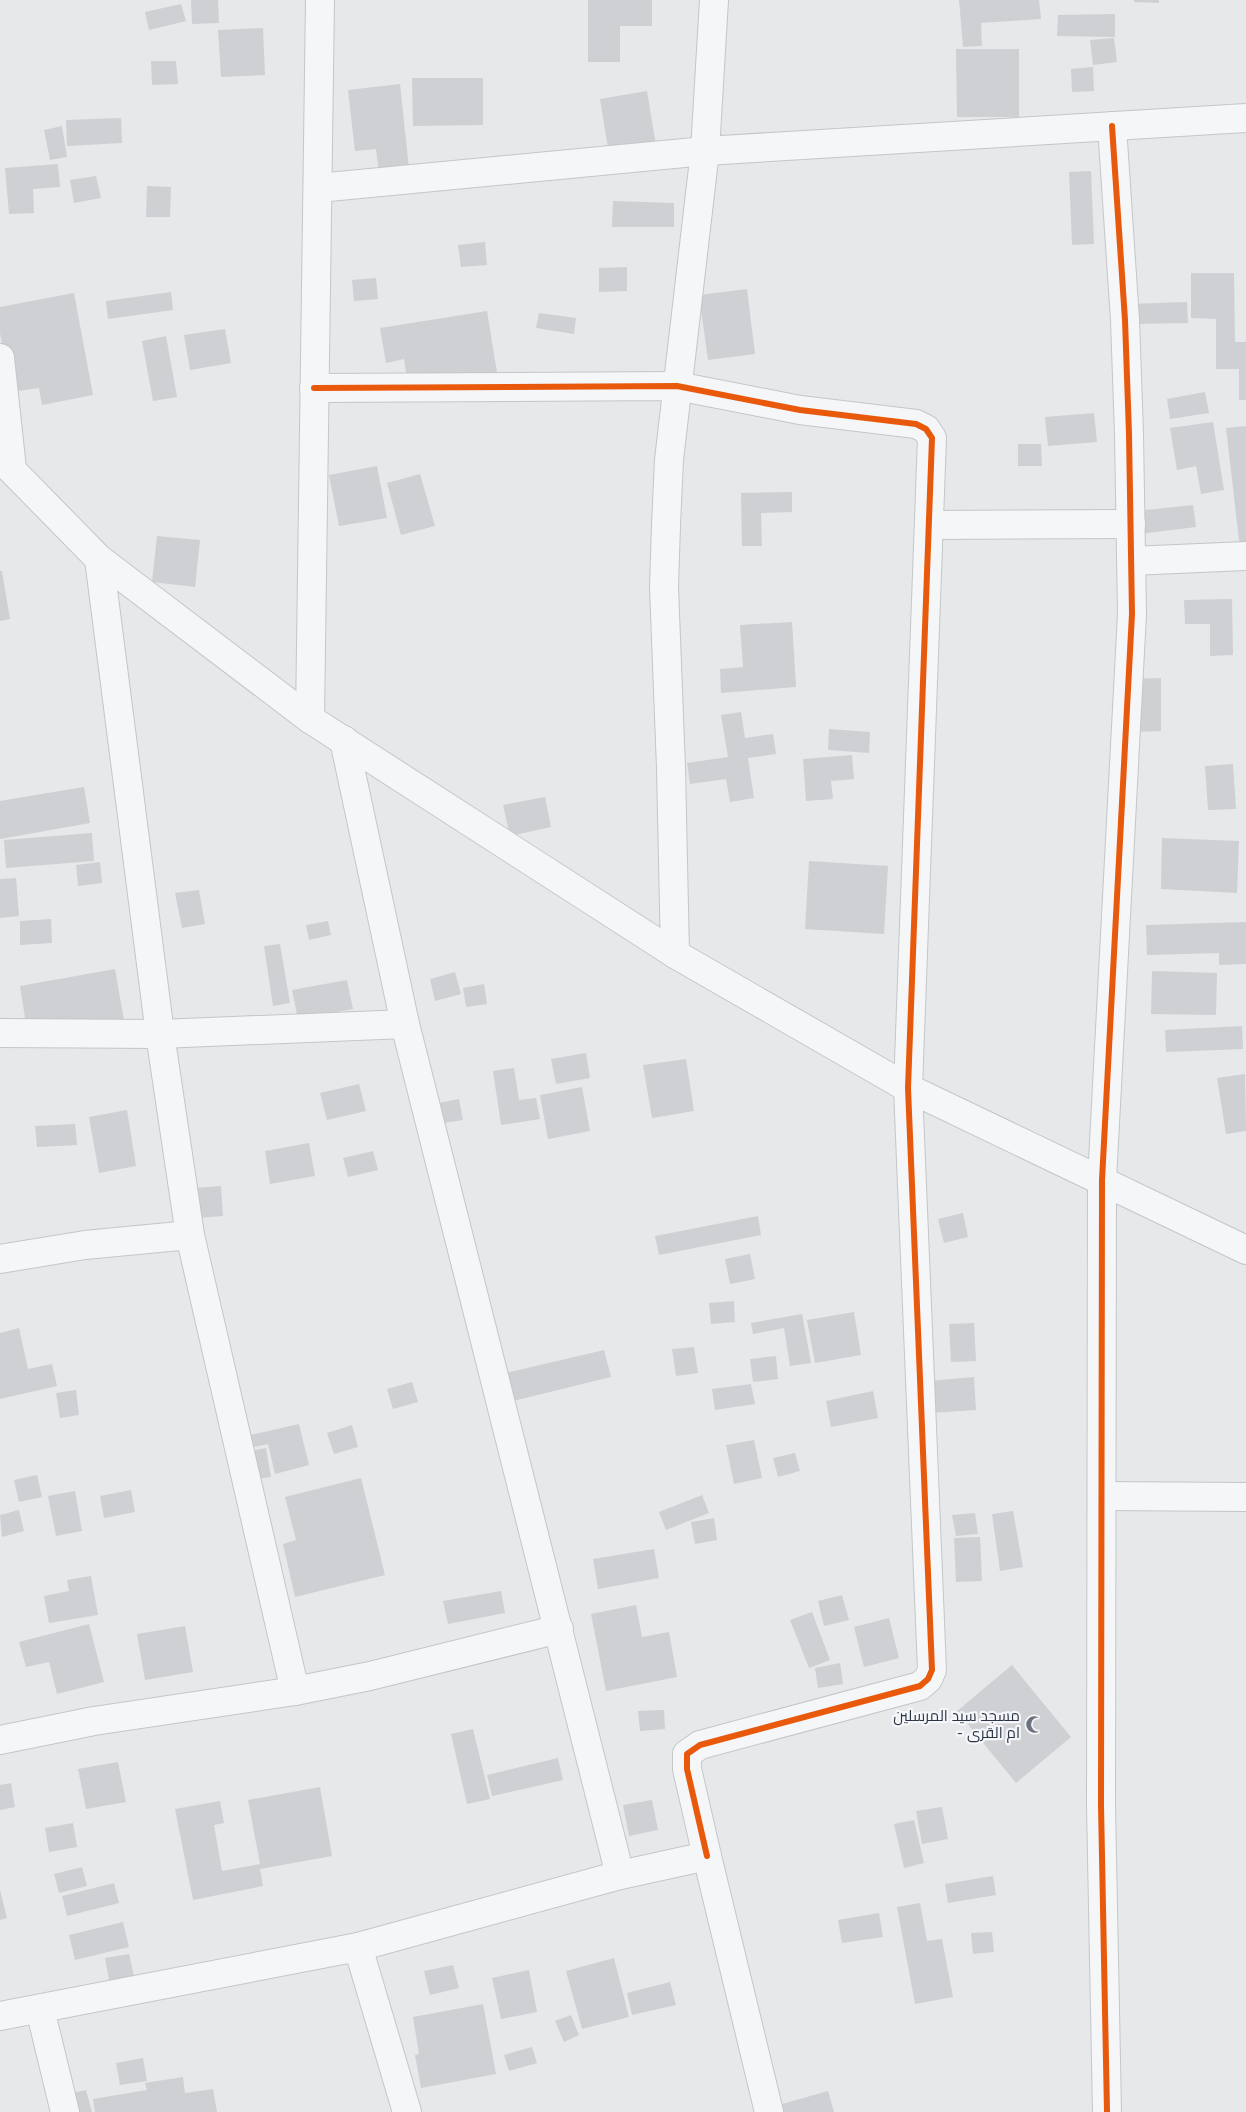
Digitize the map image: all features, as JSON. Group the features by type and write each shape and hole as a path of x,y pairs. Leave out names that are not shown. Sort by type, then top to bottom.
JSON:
{"street":[{"path":"310,719 320,0"},
{"path":"675,954 671,768 664,586 669,460 705,151 714,0"},
{"path":"318,188 705,151 1246,118"},
{"path":"1107,2112 1102,1942 1102,1180 1131,651 1132,560 1125,320 1112,126"},
{"path":"0,358 6,463 99,559 310,719 675,954 908,1088 1246,1250"},
{"path":"314,388 677,386 800,410 916,424 926,429 932,438 908,1088 932,1670 928,1679 920,1686 700,1745 687,1754 687,1769 769,2112"},
{"path":"930,525 1131,524"},
{"path":"1132,560 1246,556"},
{"path":"99,559 160,1034 190,1235 295,1691"},
{"path":"344,740 405,1024 620,1875"},
{"path":"0,1033 160,1034 405,1024"},
{"path":"0,1259 85,1245 190,1235"},
{"path":"1102,1496 1246,1497"},
{"path":"0,1740 94,1721 295,1691 370,1676 559,1629"},
{"path":"0,2016 358,1947 620,1875 707,1856"},
{"path":"358,1947 408,2112"},
{"path":"40,2009 65,2112"}],"building":[{"path":"191,0 218,0 219,23 192,24"},
{"path":"588,0 652,0 652,26 620,26 620,62 588,62"},
{"path":"959,0 1039,0 1041,19 981,23 982,46 963,47"},
{"path":"1134,0 1159,0 1159,3 1134,2"},
{"path":"181,4 186,21 149,30 145,12"},
{"path":"1115,14 1115,37 1057,36 1058,15"},
{"path":"263,28 265,75 221,77 218,30"},
{"path":"1114,38 1117,62 1093,65 1090,40"},
{"path":"956,49 1019,49 1019,117 957,117"},
{"path":"151,61 176,61 178,84 152,85"},
{"path":"1093,67 1094,91 1072,92 1071,69"},
{"path":"412,78 483,78 483,125 413,126"},
{"path":"400,84 410,178 380,181 376,149 355,151 348,90"},
{"path":"647,91 657,152 610,160 600,99"},
{"path":"121,118 122,143 67,146 66,120"},
{"path":"62,126 67,157 50,160 44,130"},
{"path":"58,164 60,187 33,189 34,213 9,214 5,168"},
{"path":"1091,171 1094,244 1072,245 1069,172"},
{"path":"96,176 101,198 74,203 70,180"},
{"path":"147,186 171,187 170,217 146,217"},
{"path":"613,201 674,203 674,227 612,227"},
{"path":"485,242 487,265 461,267 458,245"},
{"path":"627,267 627,291 599,292 599,268"},
{"path":"1191,273 1234,273 1235,342 1246,342 1246,400 1239,400 1239,369 1216,369 1216,319 1191,318"},
{"path":"376,278 378,299 354,301 352,280"},
{"path":"747,289 755,354 708,360 699,295"},
{"path":"171,292 173,310 108,319 106,301"},
{"path":"74,293 93,395 42,405 39,388 11,392 0,333 0,307"},
{"path":"1187,302 1188,323 1130,324 1130,304"},
{"path":"487,311 498,379 409,394 404,359 386,363 380,328"},
{"path":"539,313 576,318 574,334 536,328"},
{"path":"225,329 231,363 190,370 184,335"},
{"path":"166,336 177,397 153,401 142,341"},
{"path":"1205,392 1209,413 1170,419 1167,399"},
{"path":"1094,413 1097,442 1048,446 1045,417"},
{"path":"1213,422 1224,490 1201,494 1196,466 1177,470 1170,428"},
{"path":"1246,426 1246,547 1240,548 1226,428"},
{"path":"1018,444 1041,444 1042,466 1018,466"},
{"path":"377,466 387,518 339,526 329,475"},
{"path":"420,474 435,526 401,535 387,483"},
{"path":"792,492 792,512 761,513 762,546 742,546 741,493"},
{"path":"1193,505 1196,527 1139,534 1137,511"},
{"path":"157,536 200,540 195,587 152,582"},
{"path":"0,571 2,571 10,619 0,621"},
{"path":"1232,599 1233,655 1210,656 1210,624 1185,624 1184,600"},
{"path":"792,622 796,687 721,693 720,669 743,667 740,625"},
{"path":"1161,678 1161,731 1135,732 1134,679"},
{"path":"741,712 745,738 773,734 776,754 748,758 754,798 730,802 726,779 690,784 687,763 728,757 721,715"},
{"path":"829,729 870,732 869,753 828,750"},
{"path":"852,755 854,779 831,781 833,799 806,801 803,759"},
{"path":"1233,764 1236,809 1208,810 1205,766"},
{"path":"84,787 90,823 0,839 0,801"},
{"path":"545,797 551,827 510,836 503,805"},
{"path":"92,833 94,861 6,868 4,840"},
{"path":"1162,838 1239,841 1237,893 1161,889"},
{"path":"809,861 888,866 884,934 805,929"},
{"path":"100,862 102,883 78,886 76,865"},
{"path":"16,878 19,916 0,918 0,879"},
{"path":"199,890 205,924 182,928 175,893"},
{"path":"51,919 52,943 20,945 20,921"},
{"path":"328,921 331,935 309,940 306,925"},
{"path":"1246,922 1246,964 1219,965 1219,953 1147,955 1146,925"},
{"path":"280,944 290,1003 273,1006 264,946"},
{"path":"115,969 125,1026 29,1043 20,986"},
{"path":"1152,971 1217,973 1216,1015 1151,1014"},
{"path":"455,972 461,994 435,1001 430,979"},
{"path":"347,980 353,1009 298,1019 292,990"},
{"path":"484,984 487,1004 466,1007 463,988"},
{"path":"1242,1026 1243,1049 1166,1052 1165,1030"},
{"path":"586,1053 590,1078 556,1084 551,1059"},
{"path":"686,1059 694,1111 652,1118 643,1065"},
{"path":"514,1068 519,1100 536,1098 540,1119 501,1125 493,1071"},
{"path":"1245,1074 1246,1131 1226,1134 1217,1078"},
{"path":"359,1084 366,1111 327,1120 320,1093"},
{"path":"582,1087 590,1131 548,1139 540,1095"},
{"path":"459,1099 463,1120 437,1124 433,1104"},
{"path":"127,1110 136,1166 99,1173 89,1117"},
{"path":"75,1124 77,1145 37,1147 35,1126"},
{"path":"309,1143 315,1176 270,1184 265,1151"},
{"path":"373,1151 378,1170 348,1177 343,1158"},
{"path":"221,1186 223,1216 197,1218 194,1188"},
{"path":"963,1213 968,1237 944,1243 938,1219"},
{"path":"758,1216 761,1235 659,1255 655,1236"},
{"path":"750,1254 755,1279 730,1284 725,1259"},
{"path":"734,1301 735,1322 711,1324 709,1303"},
{"path":"854,1312 861,1355 815,1363 807,1320"},
{"path":"802,1314 811,1363 790,1366 784,1328 753,1334 751,1323"},
{"path":"974,1323 976,1361 951,1362 949,1324"},
{"path":"19,1328 28,1369 52,1364 57,1386 0,1399 0,1333"},
{"path":"694,1347 698,1373 676,1376 672,1349"},
{"path":"604,1350 611,1377 509,1402 502,1374"},
{"path":"776,1356 778,1379 753,1382 750,1359"},
{"path":"974,1377 976,1410 931,1413 928,1381"},
{"path":"412,1382 418,1402 393,1409 387,1389"},
{"path":"751,1384 755,1404 715,1410 712,1389"},
{"path":"76,1390 79,1415 60,1418 56,1393"},
{"path":"873,1391 878,1418 831,1427 826,1401"},
{"path":"299,1424 309,1465 275,1474 268,1444 241,1450 237,1438"},
{"path":"352,1425 358,1447 334,1454 327,1433"},
{"path":"754,1440 762,1478 734,1484 726,1445"},
{"path":"266,1448 271,1477 249,1480 244,1452"},
{"path":"795,1453 800,1471 778,1477 773,1458"},
{"path":"37,1475 42,1497 19,1502 14,1480"},
{"path":"361,1478 385,1575 295,1597 283,1544 296,1540 285,1497"},
{"path":"131,1490 135,1512 104,1518 100,1496"},
{"path":"75,1491 82,1531 56,1536 48,1496"},
{"path":"702,1495 709,1513 666,1530 659,1512"},
{"path":"19,1510 24,1531 2,1537 0,1515"},
{"path":"1013,1511 1023,1567 1000,1571 992,1514"},
{"path":"975,1513 978,1534 956,1536 952,1515"},
{"path":"714,1518 717,1540 695,1544 691,1522"},
{"path":"980,1537 982,1581 956,1582 954,1538"},
{"path":"654,1549 659,1578 598,1589 593,1559"},
{"path":"91,1576 98,1615 49,1623 44,1596 69,1591 67,1580"},
{"path":"501,1591 505,1613 448,1624 443,1601"},
{"path":"842,1595 849,1620 824,1626 818,1601"},
{"path":"636,1605 642,1637 669,1632 677,1677 606,1691 591,1614"},
{"path":"812,1612 830,1660 809,1668 790,1620"},
{"path":"889,1618 899,1658 864,1667 854,1627"},
{"path":"89,1624 104,1682 57,1694 49,1662 26,1667 19,1642"},
{"path":"185,1626 193,1672 145,1680 137,1634"},
{"path":"840,1663 843,1684 818,1688 815,1668"},
{"path":"1012,1665 1071,1737 1016,1783 957,1711"},
{"path":"664,1710 665,1729 640,1731 638,1711"},
{"path":"473,1729 490,1799 467,1804 451,1734"},
{"path":"558,1758 563,1780 492,1796 487,1775"},
{"path":"118,1762 126,1802 86,1809 78,1769"},
{"path":"11,1783 15,1807 0,1810 0,1785"},
{"path":"320,1787 332,1856 260,1869 263,1886 193,1900 175,1809 220,1801 224,1823 214,1825 222,1871 260,1864 248,1800"},
{"path":"652,1800 658,1830 629,1836 623,1805"},
{"path":"942,1807 948,1839 922,1844 916,1811"},
{"path":"914,1820 924,1863 904,1868 894,1824"},
{"path":"73,1823 77,1847 49,1852 45,1828"},
{"path":"82,1867 87,1886 59,1893 54,1874"},
{"path":"993,1876 996,1895 948,1903 945,1884"},
{"path":"114,1883 119,1903 67,1916 62,1896"},
{"path":"0,1890 7,1918 0,1920"},
{"path":"920,1903 927,1941 942,1939 953,1997 915,2004 897,1907"},
{"path":"879,1913 883,1937 842,1943 838,1920"},
{"path":"123,1922 129,1947 75,1960 69,1935"},
{"path":"992,1932 994,1952 973,1954 971,1933"},
{"path":"129,1954 134,1976 109,1980 105,1958"},
{"path":"614,1958 629,2017 582,2029 566,1971"},
{"path":"453,1965 459,1988 430,1995 424,1971"},
{"path":"529,1970 537,2012 501,2019 492,1978"},
{"path":"670,1982 676,2005 632,2015 627,1993"},
{"path":"483,2004 496,2074 421,2088 415,2055 419,2054 413,2017"},
{"path":"571,2015 579,2035 564,2042 555,2021"},
{"path":"532,2047 537,2063 509,2071 504,2055"},
{"path":"143,2058 147,2081 120,2085 116,2063"},
{"path":"183,2077 185,2093 213,2089 217,2112 95,2112 93,2099 147,2090 145,2083"},
{"path":"86,2090 92,2112 66,2112 62,2095"},
{"path":"828,2091 834,2112 784,2112 782,2104"}],"cycle path":[{"path":"1107,2112 1101,1805 1102,1180 1132,614 1125,320 1112,126"},
{"path":"314,388 677,386 800,410 916,424 926,429 932,438 908,1088 932,1670 928,1679 920,1686 700,1745 687,1754 687,1769 707,1856"}],"place":[{"name":"مسجد سيد المرسلين - ام القرى","path":"1034,1725"}]}
